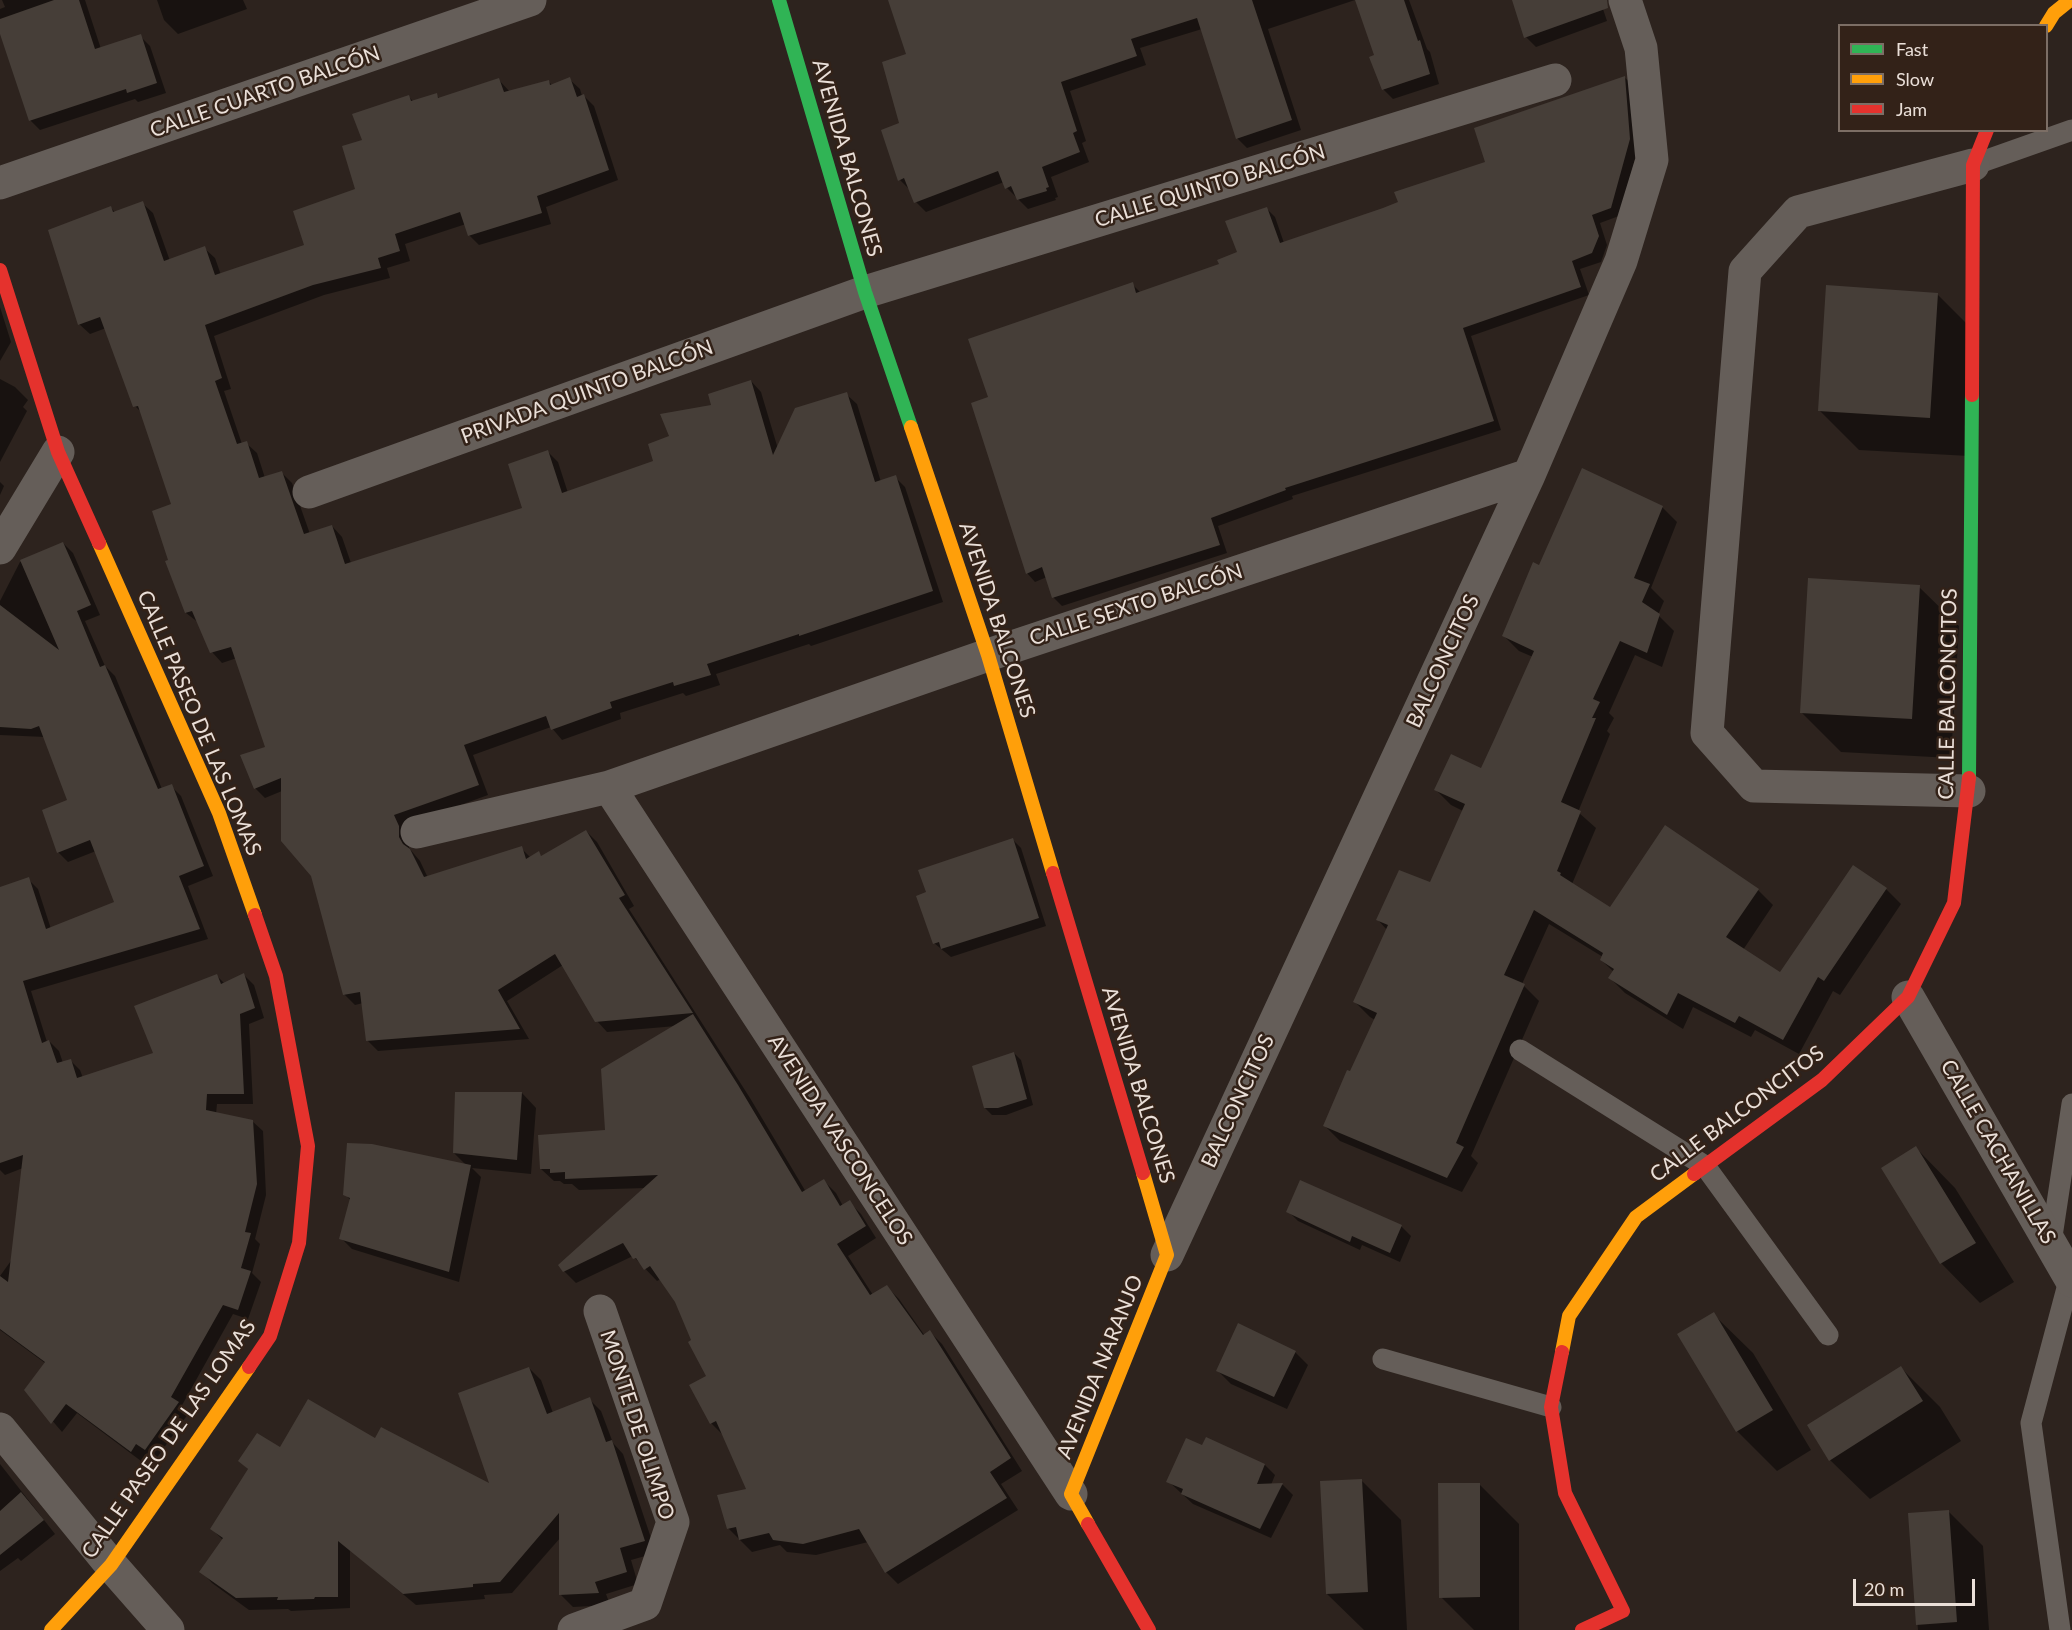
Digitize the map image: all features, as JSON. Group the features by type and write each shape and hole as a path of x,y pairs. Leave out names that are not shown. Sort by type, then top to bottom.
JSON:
{"street":[{"name":"CALLE CUARTO BALCÓN","path":"0,183 530,0"},
{"name":"AVENIDA BALCONES","path":"779,0 865,292 988,655 1167,1255"},
{"name":"BALCONCITOS","path":"1167,1255 1529,475 1621,261 1652,160 1641,48 1625,0"},
{"path":"2047,24 2054,14 2070,0"},
{"name":"CALLE QUINTO BALCÓN","path":"865,292 1555,80"},
{"name":"CALLE BALCONCITOS","path":"1582,1630 1628,1621 1565,1493 1551,1407 1569,1316 1636,1217 1822,1080 1908,997 1954,903 1969,791 1973,165 1986,132"},
{"path":"1969,791 1754,786 1707,733 1745,271 1798,212 1973,165"},
{"name":"CALLE PASEO DE LAS LOMAS","path":"0,270 58,452 219,813 276,976 308,1146 299,1243 270,1336 111,1565 51,1630"},
{"name":"PRIVADA QUINTO BALCÓN","path":"309,492 865,292"},
{"path":"0,548 58,452"},
{"name":"CALLE SEXTO BALCÓN","path":"417,832 609,787 988,655 1529,475"},
{"name":"AVENIDA VASCONCELOS","path":"609,787 1071,1494"},
{"name":"CALLE CACHANILLAS","path":"1908,997 2071,1279"},
{"name":"AVENIDA NARANJO","path":"1071,1494 1167,1255"},
{"name":"MONTE DE OLIMPO","path":"574,1630 645,1604 673,1522 600,1311"},
{"path":"0,1429 111,1565 168,1630"},
{"path":"1071,1494 1149,1630"}],"lane":[{"path":"1973,165 2072,130"},
{"path":"1520,1050 1705,1166 1828,1335"},
{"path":"2051,1243 2072,1104"},
{"name":"CALLE CACHANILLAS","path":"2060,1630 2031,1422 2071,1279"},
{"path":"1383,1359 1551,1407"}],"building":[{"path":"54,0 79,0 95,49 141,34 157,83 127,93 126,89 29,121 0,34 0,19"},
{"path":"888,0 1252,0 1292,120 1236,139 1197,18 1131,39 1137,56 1061,82 1077,131 1073,133 1080,152 1042,167 1049,187 1046,188 1047,191 1017,200 1011,186 1005,189 998,171 914,203 904,178 898,181 881,130 899,123 882,62 906,54"},
{"path":"1355,0 1404,0 1418,41 1420,40 1430,74 1382,90 1369,57 1374,55"},
{"path":"1512,0 1607,0 1608,8 1524,38"},
{"path":"1625,76 1630,139 1611,208 1592,215 1599,236 1592,253 1572,261 1581,287 1463,328 1494,421 1285,488 1286,490 1211,518 1220,545 1052,598 1042,567 1026,574 971,403 988,397 968,339 1133,282 1136,293 1219,264 1217,260 1237,252 1225,221 1267,207 1280,243 1398,202 1394,192 1485,162 1474,128"},
{"path":"570,77 577,97 584,94 609,170 537,196 542,213 468,236 460,212 395,234 400,251 378,258 381,268 313,285 205,325 222,378 215,381 237,444 247,441 259,478 282,471 304,534 332,525 345,564 522,508 508,464 548,450 562,493 653,461 648,444 669,436 660,414 711,405 708,394 751,380 773,455 795,408 847,392 875,482 896,475 933,591 707,664 711,675 674,686 673,682 610,702 612,708 551,730 546,716 464,745 479,785 394,815 399,826 399,837 410,849 424,877 522,846 526,859 539,851 541,856 586,830 625,895 619,898 693,1013 595,1022 555,954 498,990 520,1029 366,1041 360,992 343,995 311,876 281,841 281,778 254,789 240,755 265,747 231,647 210,653 192,611 185,613 165,561 168,560 152,511 171,504 138,406 133,407 100,317 78,325 48,230 111,206 113,212 143,201 164,261 205,246 215,275 304,245 293,211 355,189 342,146 362,140 352,114 409,95 411,101 437,93 438,98 499,78 504,92 549,80 550,85"},
{"path":"1826,285 1938,293 1930,418 1818,411"},
{"path":"1582,468 1663,506 1634,578 1650,584 1642,602 1660,614 1647,653 1620,641 1593,699 1600,702 1592,718 1596,718 1561,802 1581,811 1557,871 1610,907 1665,825 1759,889 1726,937 1780,972 1853,865 1887,888 1824,981 1818,977 1783,1040 1739,1016 1735,1023 1678,993 1667,1015 1608,978 1614,969 1600,960 1603,953 1534,910 1504,975 1525,984 1456,1143 1464,1147 1447,1178 1323,1126 1347,1070 1350,1071 1377,1013 1353,1002 1388,925 1376,920 1399,870 1430,882 1465,804 1434,790 1451,754 1481,768 1494,740 1534,651 1502,636 1533,562 1539,565"},
{"path":"63,542 91,605 77,611 100,667 105,665 158,789 172,784 204,866 179,876 200,929 23,981 42,1043 49,1040 57,1063 71,1059 77,1078 153,1053 134,1006 217,974 221,984 244,973 255,1008 240,1014 244,1094 207,1094 206,1110 253,1120 257,1184 245,1232 251,1233 241,1268 251,1271 238,1310 223,1305 171,1397 179,1402 145,1450 136,1444 131,1452 66,1404 51,1424 24,1390 45,1362 0,1329 0,1276 8,1282 23,1155 0,1163 0,887 29,877 46,929 114,902 90,840 57,853 42,810 67,800 39,726 31,729 0,727 0,605 59,650 20,560"},
{"path":"1808,578 1920,585 1912,719 1800,713"},
{"path":"1013,838 1039,918 941,949 939,942 933,944 916,896 926,892 918,870"},
{"path":"693,1014 802,1192 824,1179 840,1206 850,1200 866,1226 837,1244 870,1295 887,1285 923,1335 930,1330 1011,1458 990,1472 1007,1498 885,1573 859,1529 803,1544 773,1540 769,1533 739,1540 736,1527 727,1529 717,1495 746,1489 716,1421 710,1424 689,1385 706,1376 688,1342 691,1340 675,1302 650,1266 644,1270 636,1258 633,1259 623,1243 563,1272 558,1265 658,1175 565,1179 565,1172 550,1173 550,1169 540,1169 538,1135 605,1130 601,1069"},
{"path":"1014,1052 1027,1099 998,1108 984,1108 972,1066"},
{"path":"455,1092 522,1092 517,1160 453,1153"},
{"path":"347,1143 372,1144 471,1165 449,1272 339,1239 350,1198 343,1195"},
{"path":"1916,1146 1976,1243 1940,1264 1881,1168"},
{"path":"1300,1180 1402,1225 1390,1253 1352,1236 1350,1242 1286,1212"},
{"path":"1714,1312 1773,1410 1736,1432 1677,1334"},
{"path":"1238,1323 1296,1351 1274,1397 1216,1371"},
{"path":"1901,1366 1923,1401 1829,1461 1807,1425"},
{"path":"529,1367 547,1414 590,1397 606,1442 612,1440 645,1541 620,1548 627,1572 595,1582 599,1593 559,1595 559,1513 500,1582 473,1584 473,1587 403,1594 338,1541 338,1597 277,1600 278,1597 236,1598 199,1572 223,1538 210,1529 248,1469 238,1461 257,1433 280,1447 308,1399 375,1438 381,1427 489,1483 458,1393"},
{"path":"1206,1437 1265,1464 1257,1484 1283,1483 1260,1529 1181,1494 1183,1489 1166,1482 1186,1438 1202,1445"},
{"path":"1362,1479 1368,1592 1326,1594 1320,1481"},
{"path":"1438,1483 1480,1483 1480,1597 1439,1598"},
{"path":"21,1492 44,1520 0,1555 0,1511"},
{"path":"1949,1510 1957,1622 1916,1625 1908,1513"}],"traffic: fast":[{"path":"779,0 865,292 911,427"},
{"path":"1969,778 1972,395"}],"traffic: slow":[{"path":"2047,24 2054,13 2070,0"},
{"path":"911,427 988,655 1053,873"},
{"path":"99,543 219,813 255,915"},
{"path":"1088,1524 1071,1494 1167,1255 1143,1173"},
{"path":"1562,1352 1569,1316 1636,1217 1694,1174"},
{"path":"51,1630 111,1565 249,1367"}],"traffic: jam":[{"path":"1972,395 1973,165 1986,132"},
{"path":"0,270 58,452 99,543"},
{"path":"1694,1174 1822,1080 1908,997 1954,903 1969,778"},
{"path":"1053,873 1143,1173"},
{"path":"249,1367 270,1336 299,1243 308,1146 276,976 255,915"},
{"path":"1562,1352 1551,1407 1565,1493 1623,1611 1582,1630"},
{"path":"1088,1524 1149,1630"}]}
